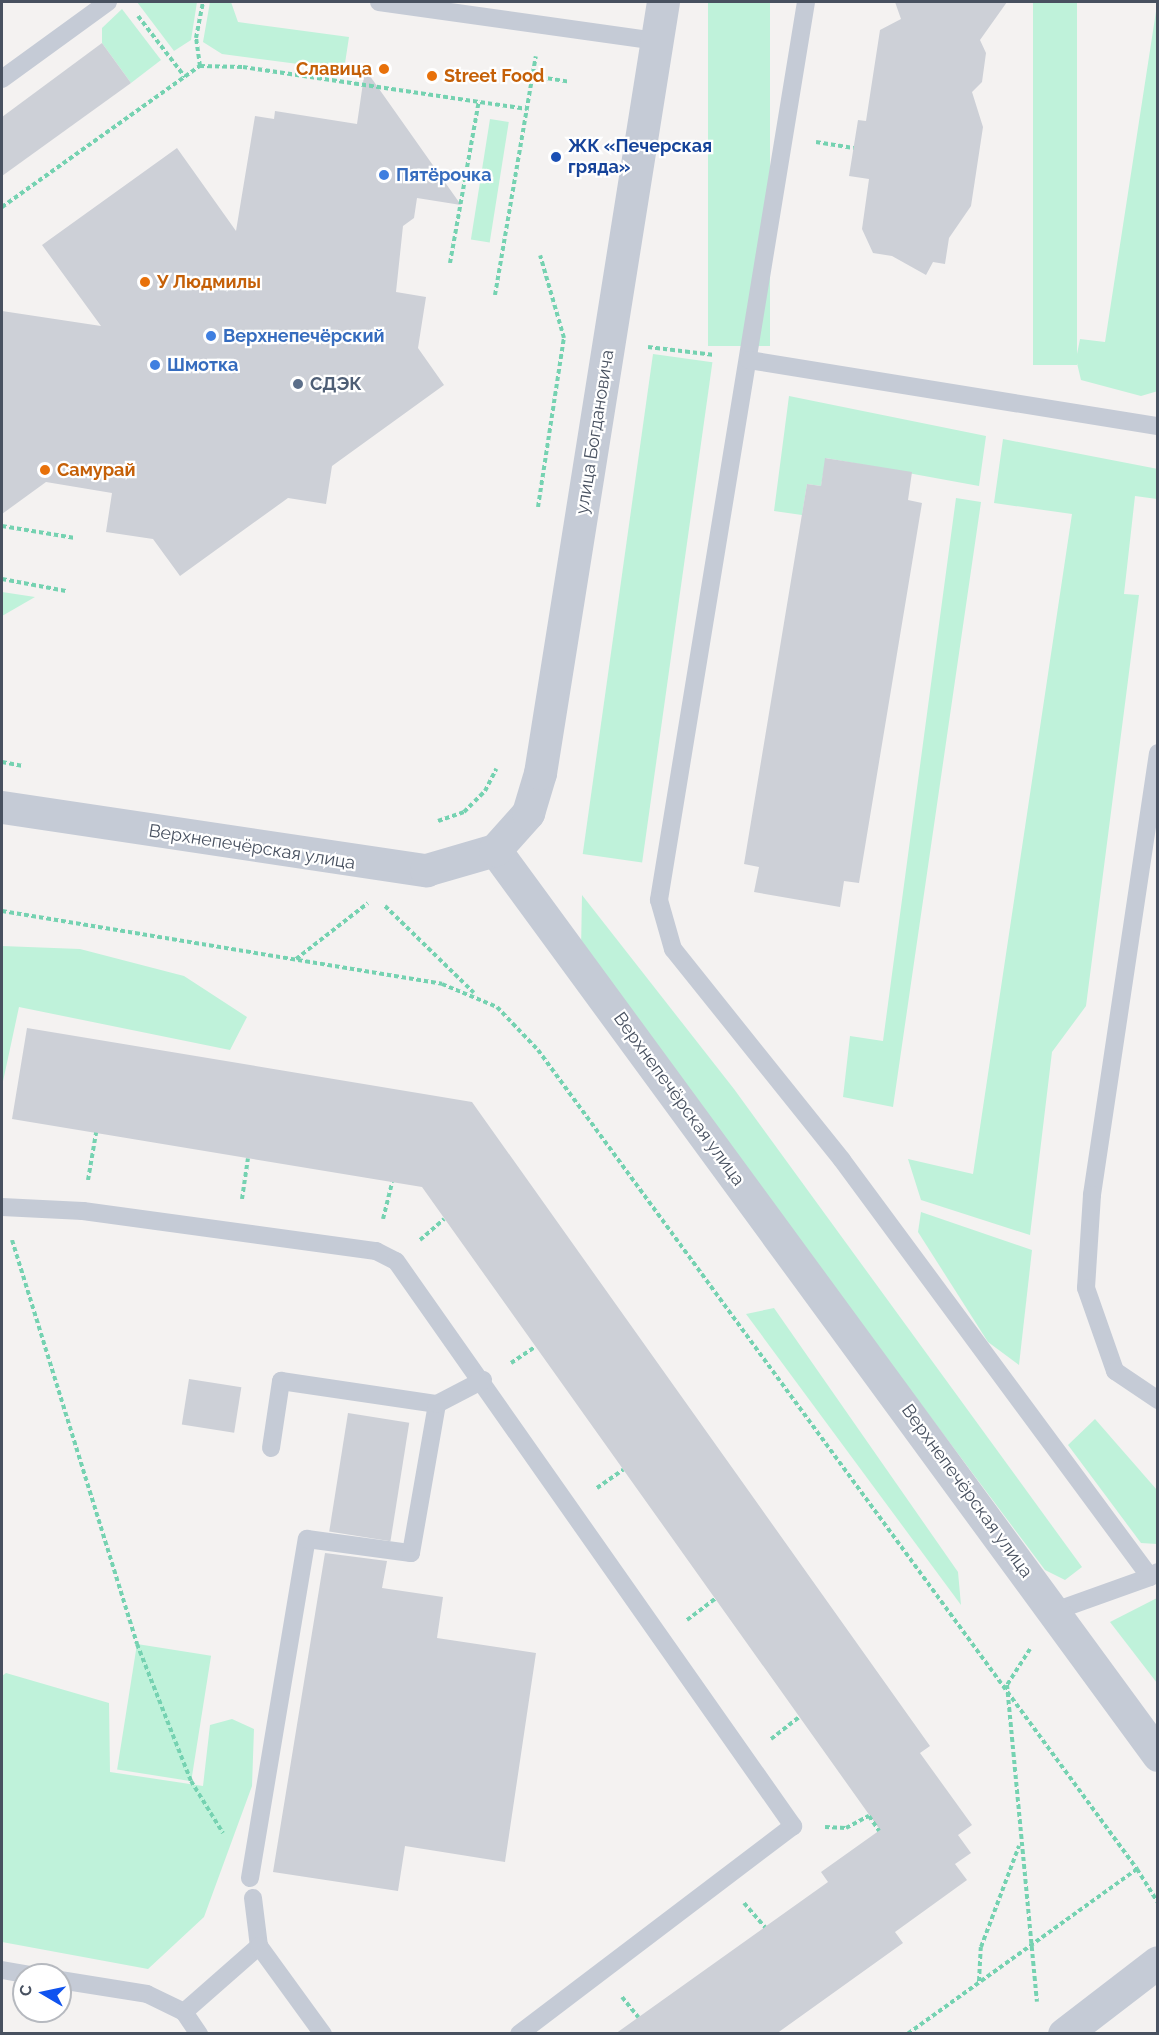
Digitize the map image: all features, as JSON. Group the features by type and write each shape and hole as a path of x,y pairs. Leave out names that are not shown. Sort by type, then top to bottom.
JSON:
{"street":[{"name":"улица Богдановича","path":"495,850 528,813 540,773 663,2"},
{"name":"Верхнепечёрская улица","path":"2,807 393,868 426,870 495,850 1055,1611 1158,1755"},
{"path":"1064,2034 1155,1967"}],"lane":[{"path":"2,79 108,2"},
{"path":"379,2 657,41"},
{"path":"806,2 788,137 659,900 673,949 842,1161 1154,1575 1055,1611"},
{"path":"749,360 1158,426"},
{"path":"1158,753 1092,1195 1086,1288 1115,1371 1158,1400"},
{"path":"2,1207 83,1211 376,1251 396,1261 483,1380 793,1826 519,2034"},
{"path":"271,1448 281,1381 437,1404 483,1380"},
{"path":"250,1878 307,1539 411,1553 437,1404"},
{"path":"252,1898 259,1946 322,2034"},
{"path":"184,2012 259,1946"},
{"path":"72,1982 147,1994 184,2012 200,2034"}],"path":[{"path":"200,66 196,38 203,2"},
{"path":"135,12 185,77"},
{"path":"495,295 541,24"},
{"path":"2,207 200,66 527,109"},
{"path":"533,76 569,82"},
{"path":"450,263 479,101"},
{"path":"788,137 854,148"},
{"path":"537,514 564,338 540,255"},
{"path":"645,346 749,360"},
{"path":"2,526 75,538"},
{"path":"2,579 66,591"},
{"path":"428,824 464,812 485,791 499,758"},
{"path":"2,762 35,768"},
{"path":"296,960 369,902 370,895"},
{"path":"369,902 383,904 474,994 497,1007 538,1050 1007,1685 1158,1902"},
{"path":"2,911 296,960 474,994"},
{"path":"83,1211 96,1133"},
{"path":"237,1233 248,1158"},
{"path":"2,1207 137,1644 191,1781 250,1878"},
{"path":"1007,1685 1020,1846 1038,2006"},
{"path":"793,1826 846,1827 869,1816 879,1831"},
{"path":"979,1981 981,1947 1020,1846"},
{"path":"907,2034 1137,1869"}],"green space":[{"path":"137,2 197,2 191,40 174,51"},
{"path":"210,2 231,2 238,22 349,37 344,70 222,54 203,42"},
{"path":"708,2 770,2 770,346 708,346"},
{"path":"1033,2 1077,2 1077,365 1033,365"},
{"path":"1157,5 1158,391 1141,396 1081,380 1076,359 1080,339 1105,342"},
{"path":"122,9 161,60 131,83 102,43 102,28"},
{"path":"490,119 509,122 490,242 471,239"},
{"path":"653,354 712,362 642,862 583,854"},
{"path":"789,396 986,436 979,486 826,458 821,486 807,484 802,515 774,511"},
{"path":"1003,439 1158,469 1157,499 1135,496 1124,594 1139,595 1086,1006 1052,1052 1030,1235 921,1200 908,1159 973,1174 1072,514 994,503"},
{"path":"956,498 981,502 893,1107 843,1097 850,1036 883,1041"},
{"path":"2,592 35,597 2,616"},
{"path":"582,895 734,1089 1082,1567 1065,1580 1045,1570 581,950"},
{"path":"2,946 80,949 184,976 247,1017 230,1050 19,1007 2,1086"},
{"path":"921,1212 1032,1250 1019,1365 988,1342 918,1232"},
{"path":"774,1308 958,1572 961,1605 746,1314"},
{"path":"1095,1419 1157,1490 1157,1544 1141,1543 1068,1445"},
{"path":"1157,1598 1157,1683 1110,1622"},
{"path":"137,1644 211,1656 191,1781 117,1769"},
{"path":"6,1673 109,1703 110,1772 203,1786 210,1725 232,1719 254,1729 252,1786 204,1917 148,1969 2,1942 2,1676"}],"building":[{"path":"895,2 1007,2 980,40 986,53 982,82 972,92 983,127 971,206 949,238 945,264 933,262 926,275 892,256 873,253 862,229 869,179 849,176 858,120 866,121 880,30 901,19"},
{"path":"102,43 131,83 2,176 2,117"},
{"name":"Верхнепечёрский","path":"365,69 461,205 417,198 414,218 403,226 396,292 426,297 418,348 444,385 332,466 326,504 288,498 180,576 153,539 106,532 112,493 46,482 2,514 2,311 101,326 42,245 177,148 236,231 255,116 274,119 275,111 357,124"},
{"path":"825,458 912,472 908,500 922,503 859,883 844,881 840,907 754,892 759,867 744,864 807,484 821,486"},
{"path":"27,1028 472,1102 930,1746 920,1753 972,1825 958,1835 971,1853 955,1864 967,1880 895,1932 903,1943 776,2034 615,2034 828,1882 821,1872 880,1830 422,1187 12,1119"},
{"path":"189,1379 241,1387 234,1433 182,1424"},
{"path":"348,1413 409,1423 390,1541 329,1532"},
{"path":"325,1553 387,1561 382,1588 443,1597 437,1638 536,1653 505,1862 405,1846 398,1891 273,1872"}],"place":[{"name":"Славица","path":"384,69"},
{"name":"Street Food","path":"432,76"},
{"name":"ЖК «Печерская гряда»","path":"556,157"},
{"name":"Пятёрочка","path":"384,175"},
{"name":"У Людмилы","path":"145,282"},
{"name":"Верхнепечёрский","path":"211,336"},
{"name":"Шмотка","path":"155,365"},
{"name":"СДЭК","path":"298,384"},
{"name":"Самурай","path":"45,470"}]}
